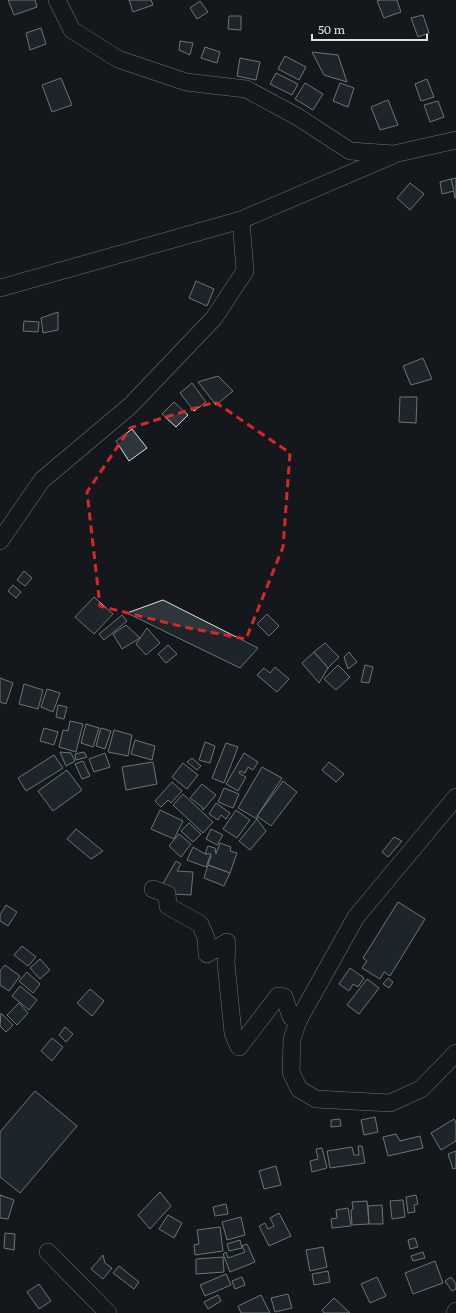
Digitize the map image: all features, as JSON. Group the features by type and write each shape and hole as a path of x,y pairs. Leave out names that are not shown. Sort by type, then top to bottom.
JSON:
{"street":[{"path":"57,0 72,30 118,59 186,82 246,89 298,117 350,151 394,154"},
{"path":"0,288 242,220 394,154 456,140"},
{"path":"0,541 42,480 130,406 214,318 245,271 242,220"},
{"path":"456,797 356,916 298,1020 292,1039 291,1072 299,1089 316,1099 390,1103 421,1089 456,1054"},
{"path":"153,889 167,894 168,906 200,924 206,938 207,954 227,942 226,963 233,1033 239,1047 278,996 284,997 291,1017 298,1020"},
{"path":"48,1252 108,1313"}],"highlighted area":[{"path":"215,402 290,453 283,547 246,639 184,627 100,606 87,492 130,428"}],"building":[{"path":"8,0 35,0 37,7 14,15"},
{"path":"129,0 151,0 153,5 133,12"},
{"path":"397,0 401,12 384,18 377,1"},
{"path":"200,1 208,12 197,19 190,8"},
{"path":"423,15 429,33 418,37 411,18"},
{"path":"229,16 241,16 241,30 228,29"},
{"path":"41,28 46,44 30,50 26,33"},
{"path":"180,41 193,43 190,55 179,50"},
{"path":"205,47 220,52 217,63 201,58"},
{"path":"312,52 338,55 347,82 324,75"},
{"path":"285,56 306,67 299,80 278,69"},
{"path":"240,58 260,62 256,80 237,76"},
{"path":"276,73 298,84 292,95 270,84"},
{"path":"61,78 72,105 52,112 42,85"},
{"path":"427,79 434,97 421,101 415,84"},
{"path":"305,83 323,94 313,110 295,99"},
{"path":"340,83 354,88 348,107 333,101"},
{"path":"388,100 398,125 380,130 371,107"},
{"path":"438,101 444,117 430,122 424,105"},
{"path":"456,178 456,198 455,198 451,179"},
{"path":"451,179 454,191 442,194 440,182"},
{"path":"410,183 424,194 410,210 397,198"},
{"path":"196,281 214,289 207,306 189,298"},
{"path":"58,312 58,330 43,333 41,318"},
{"path":"24,321 39,322 38,332 23,331"},
{"path":"423,358 432,379 411,385 403,366"},
{"path":"218,376 233,391 216,405 198,382"},
{"path":"192,383 206,402 194,411 180,393"},
{"path":"400,397 417,397 416,423 399,422"},
{"path":"174,402 188,415 176,427 162,414"},
{"path":"132,429 147,448 129,461 116,441"},
{"path":"24,571 32,578 25,586 17,580"},
{"path":"13,585 21,592 16,598 8,591"},
{"path":"94,597 113,614 94,634 75,617"},
{"path":"163,600 258,648 240,668 127,613"},
{"path":"267,614 279,626 269,636 257,624"},
{"path":"122,615 127,621 104,640 99,634"},
{"path":"126,625 140,638 122,649 113,634"},
{"path":"147,628 160,643 146,655 136,644"},
{"path":"325,643 339,657 328,668 314,652"},
{"path":"168,645 177,654 166,663 158,654"},
{"path":"314,652 328,668 319,683 302,663"},
{"path":"349,652 357,662 348,669 344,657"},
{"path":"338,665 350,677 336,690 324,679"},
{"path":"365,665 373,667 369,683 361,682"},
{"path":"275,667 289,679 277,692 257,675 264,668 270,673"},
{"path":"0,678 13,683 6,704 0,702"},
{"path":"24,684 43,690 38,709 19,704"},
{"path":"47,689 60,693 53,712 41,707"},
{"path":"58,705 67,707 64,719 56,717"},
{"path":"70,721 83,724 76,752 59,747 63,730 68,731"},
{"path":"86,724 99,728 93,747 81,743"},
{"path":"44,728 58,732 54,745 40,741"},
{"path":"101,728 111,731 105,749 96,746"},
{"path":"114,730 132,735 128,756 108,752"},
{"path":"135,740 155,746 152,760 131,754"},
{"path":"205,742 215,746 210,763 199,760"},
{"path":"226,743 238,747 224,783 212,778"},
{"path":"60,752 71,753 75,761 66,766"},
{"path":"84,752 87,757 76,760 75,754"},
{"path":"105,753 110,767 94,772 89,759"},
{"path":"244,753 258,762 253,770 248,767 245,773 240,771 239,773 246,777 238,791 226,784"},
{"path":"54,755 63,768 26,791 18,778"},
{"path":"192,758 201,766 197,770 187,762"},
{"path":"83,761 90,776 82,779 75,764"},
{"path":"153,762 157,784 126,790 122,767"},
{"path":"329,762 344,774 336,782 322,770"},
{"path":"183,763 198,775 187,789 172,777"},
{"path":"262,767 282,778 257,816 257,819 238,808"},
{"path":"67,770 82,790 53,811 38,791"},
{"path":"283,781 297,792 271,826 257,816"},
{"path":"172,782 182,791 171,803 168,800 161,807 155,801"},
{"path":"202,784 216,795 203,810 202,807 190,798"},
{"path":"224,788 239,794 233,808 218,802"},
{"path":"183,794 213,822 203,833 173,805"},
{"path":"216,803 230,813 226,819 221,815 218,820 209,814"},
{"path":"160,810 183,821 174,839 151,829"},
{"path":"236,810 250,820 237,838 223,829"},
{"path":"257,819 266,831 250,850 239,841"},
{"path":"189,823 201,834 193,842 181,831"},
{"path":"76,829 103,851 91,859 67,839"},
{"path":"211,829 223,835 217,845 206,839"},
{"path":"179,834 191,844 181,857 169,846"},
{"path":"394,837 402,841 388,857 382,852"},
{"path":"220,843 231,847 230,851 237,853 230,873 208,865 211,856 205,854 208,846 215,848 216,854"},
{"path":"193,847 205,854 211,854 206,867 187,860"},
{"path":"176,861 181,864 177,871 193,872 191,895 173,894 161,887"},
{"path":"208,865 230,873 224,886 204,878"},
{"path":"398,902 425,919 390,976 384,972 380,979 362,968 367,961 363,958"},
{"path":"6,905 17,912 8,926 0,921 0,915"},
{"path":"22,946 36,957 28,966 14,955"},
{"path":"40,959 50,970 40,979 30,968"},
{"path":"5,965 20,976 9,991 0,985 0,971"},
{"path":"350,968 364,978 358,987 353,984 349,991 339,984"},
{"path":"27,972 40,984 33,993 19,981"},
{"path":"388,978 393,982 389,988 383,984"},
{"path":"367,979 379,988 359,1014 347,1005"},
{"path":"20,986 37,1000 29,1010 12,996"},
{"path":"90,989 104,1001 92,1016 77,1003"},
{"path":"19,1003 28,1013 17,1025 7,1015"},
{"path":"1,1013 13,1025 6,1032 0,1026"},
{"path":"65,1027 73,1034 66,1042 59,1035"},
{"path":"52,1038 63,1047 52,1061 41,1051"},
{"path":"35,1091 77,1126 20,1193 0,1177 0,1132"},
{"path":"375,1117 378,1132 364,1135 361,1120"},
{"path":"340,1119 341,1126 331,1127 331,1120"},
{"path":"454,1119 456,1123 456,1141 441,1150 431,1133"},
{"path":"396,1134 400,1141 420,1136 423,1148 388,1156 383,1137"},
{"path":"358,1146 362,1146 365,1163 330,1168 327,1151 352,1147 354,1155 359,1155"},
{"path":"322,1148 327,1168 312,1172 310,1161 318,1159 316,1149"},
{"path":"456,1151 456,1168 453,1169 448,1154"},
{"path":"276,1166 281,1185 264,1189 259,1171"},
{"path":"160,1192 171,1206 150,1229 138,1215"},
{"path":"0,1195 14,1200 8,1219 0,1218"},
{"path":"416,1195 418,1204 414,1205 415,1212 408,1213 406,1197"},
{"path":"403,1200 405,1217 392,1219 390,1201"},
{"path":"367,1201 369,1224 352,1225 352,1202"},
{"path":"226,1204 228,1214 215,1216 213,1207"},
{"path":"382,1205 383,1224 369,1224 368,1206"},
{"path":"348,1208 351,1226 332,1228 331,1219 337,1218 336,1210"},
{"path":"279,1213 291,1236 269,1246 259,1226 265,1223 268,1229 274,1226 270,1218"},
{"path":"168,1215 182,1223 174,1238 159,1229"},
{"path":"241,1217 245,1235 227,1240 222,1222"},
{"path":"220,1227 223,1251 195,1255 194,1245 199,1244 197,1230"},
{"path":"5,1233 15,1234 14,1250 4,1248"},
{"path":"415,1238 418,1247 410,1249 408,1240"},
{"path":"240,1240 242,1248 229,1251 227,1244"},
{"path":"247,1244 255,1262 230,1272 223,1254 226,1252 228,1258 245,1252 242,1246"},
{"path":"323,1247 327,1267 310,1271 306,1250"},
{"path":"423,1252 425,1258 413,1261 411,1256"},
{"path":"103,1255 105,1263 112,1268 103,1279 91,1269"},
{"path":"223,1257 224,1272 196,1274 196,1259"},
{"path":"435,1261 443,1283 413,1294 405,1273"},
{"path":"119,1266 139,1282 134,1289 113,1273"},
{"path":"328,1271 330,1282 314,1285 312,1274"},
{"path":"226,1274 231,1285 205,1296 200,1285"},
{"path":"242,1277 245,1285 235,1289 232,1281"},
{"path":"377,1277 386,1296 370,1303 361,1284"},
{"path":"451,1277 456,1284 456,1289 452,1291 445,1281"},
{"path":"39,1284 51,1301 39,1309 27,1292"},
{"path":"288,1294 292,1308 275,1312 271,1298"},
{"path":"218,1295 221,1301 208,1309 204,1302"},
{"path":"261,1295 270,1313 241,1313 238,1306"},
{"path":"334,1298 350,1313 324,1313 322,1310"}]}
